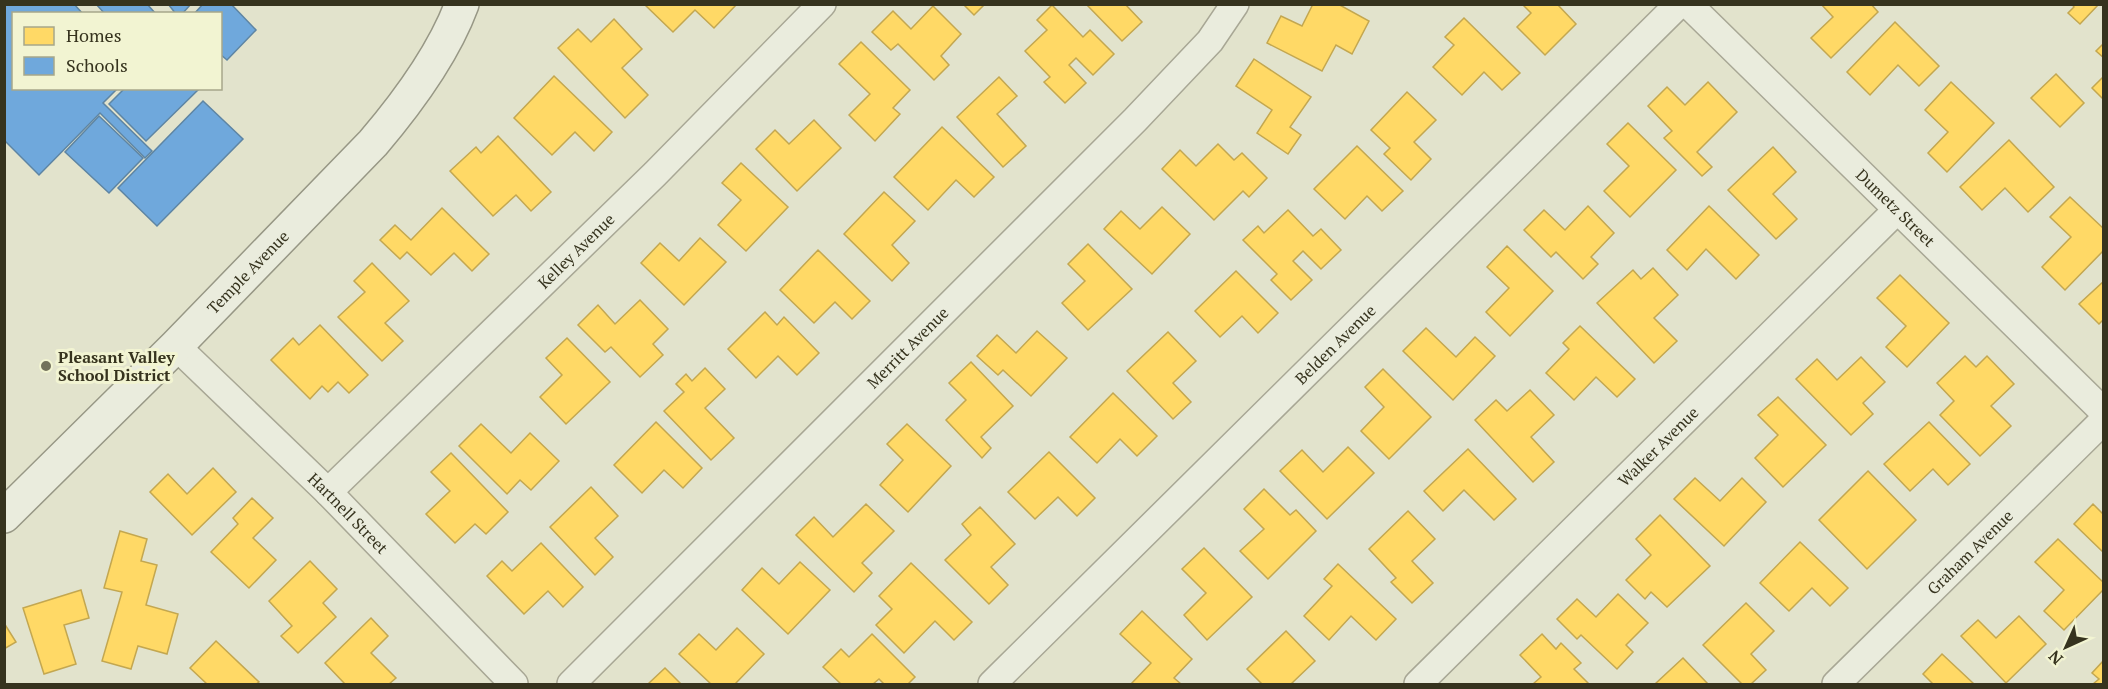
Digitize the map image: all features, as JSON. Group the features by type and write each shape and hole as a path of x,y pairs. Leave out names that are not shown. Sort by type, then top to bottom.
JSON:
{"main road":[{"name":"Temple Avenue","path":"4,516 176,346 352,165 392,120 427,69 449,32 462,4"}],"street":[{"name":"Kelley Avenue","path":"327,492 655,174 822,4"},
{"name":"Merritt Avenue","path":"571,684 1135,120 1210,41 1235,4"},
{"name":"Belden Avenue","path":"993,684 1679,4"},
{"name":"Dumetz Street","path":"1688,4 2103,412"},
{"name":"Walker Avenue","path":"1418,684 1897,210"},
{"name":"Hartnell Street","path":"176,346 327,492 514,684"},
{"name":"Graham Avenue","path":"1836,684 2103,420"}],"building: Homes":[{"path":"644,4 737,4 714,28 695,10 673,32"},
{"path":"963,4 985,4 974,15"},
{"path":"1086,4 1125,4 1142,22 1122,41"},
{"path":"1313,4 1338,4 1369,21 1352,54 1336,45 1322,71 1267,43 1281,16 1302,26"},
{"path":"1522,4 1557,4 1576,24 1545,55 1517,27 1531,13"},
{"path":"1821,4 1871,4 1878,12 1831,58 1811,38 1833,17"},
{"path":"2072,4 2099,4 2080,24 2068,13 2074,7"},
{"path":"1052,5 1083,37 1090,30 1114,54 1093,75 1076,58 1069,65 1086,83 1065,103 1044,82 1050,77 1025,51 1047,30 1037,20"},
{"path":"933,6 961,34 941,56 949,65 934,80 898,44 891,50 872,32 893,11 911,29"},
{"path":"1464,18 1520,73 1502,90 1484,72 1462,95 1433,67 1454,45 1445,37"},
{"path":"614,19 642,49 622,68 648,95 625,118 558,48 578,29 591,42"},
{"path":"1895,22 1939,66 1919,86 1898,65 1870,95 1847,72"},
{"path":"861,42 910,90 893,108 900,114 875,141 849,115 870,94 839,64"},
{"path":"2104,43 2104,58 2096,51"},
{"path":"1254,59 1311,97 1290,127 1301,135 1288,154 1257,133 1272,110 1236,86"},
{"path":"2056,74 2084,103 2060,127 2031,98"},
{"path":"554,76 612,132 594,151 575,132 552,155 514,118"},
{"path":"2104,76 2104,100 2092,88"},
{"path":"999,77 1017,96 997,114 1026,146 1003,167 957,117"},
{"path":"1708,82 1737,112 1697,152 1712,167 1702,176 1664,138 1672,131 1648,106 1667,87 1685,105"},
{"path":"1951,82 1994,123 1947,172 1928,153 1948,132 1925,110"},
{"path":"1407,92 1436,120 1414,142 1431,159 1411,180 1384,154 1390,148 1371,130"},
{"path":"814,120 841,148 797,191 756,149 775,130 789,144"},
{"path":"1628,123 1676,170 1630,217 1604,191 1629,166 1607,144"},
{"path":"942,127 994,177 974,197 956,180 928,210 894,177"},
{"path":"498,136 551,192 531,211 516,195 493,216 450,171 476,147 481,153"},
{"path":"2009,140 2054,187 2028,212 2005,188 1982,210 1960,187"},
{"path":"1218,144 1234,160 1242,153 1267,178 1249,197 1243,191 1214,220 1162,169 1180,150 1196,166"},
{"path":"1357,146 1403,191 1382,211 1367,196 1345,219 1314,189"},
{"path":"1773,147 1796,172 1773,194 1797,219 1776,239 1728,190"},
{"path":"741,163 788,207 746,251 718,225 741,200 722,183"},
{"path":"884,192 915,221 892,245 909,263 892,281 844,234"},
{"path":"2070,197 2104,229 2104,250 2065,290 2042,267 2071,237 2050,217"},
{"path":"1588,206 1614,233 1591,257 1598,264 1583,279 1556,252 1551,257 1524,230 1544,210 1565,230"},
{"path":"1709,206 1759,255 1736,279 1706,249 1687,270 1667,250"},
{"path":"1162,207 1190,234 1152,274 1104,229 1121,211 1140,229"},
{"path":"442,208 489,254 472,271 454,253 431,275 407,252 400,259 380,240 395,225 411,240"},
{"path":"1288,210 1313,236 1321,229 1341,250 1321,269 1303,251 1293,261 1312,280 1291,300 1271,280 1277,274 1243,240 1258,226 1264,233"},
{"path":"700,238 726,262 684,305 641,263 660,243 679,261"},
{"path":"1088,244 1132,289 1088,330 1062,303 1085,281 1068,264"},
{"path":"1507,246 1553,291 1510,336 1486,312 1509,288 1487,267"},
{"path":"818,250 870,301 852,319 835,302 814,323 780,290"},
{"path":"372,263 409,301 385,323 403,341 382,361 338,317 365,292 354,281"},
{"path":"1653,268 1678,295 1654,318 1677,341 1654,363 1597,303 1633,270 1641,279"},
{"path":"1236,271 1278,313 1258,333 1242,316 1220,337 1195,311"},
{"path":"1900,275 1949,323 1907,367 1886,347 1906,326 1877,298"},
{"path":"2104,281 2104,319 2099,324 2079,304"},
{"path":"640,300 668,329 653,344 663,355 640,377 611,347 605,352 578,325 598,305 615,324"},
{"path":"765,312 777,325 784,317 819,353 797,375 778,356 756,378 728,349"},
{"path":"320,325 368,375 349,393 338,382 328,392 322,386 310,399 271,360 293,338 299,345"},
{"path":"1580,326 1635,379 1617,397 1596,377 1574,400 1546,373 1569,349 1563,343"},
{"path":"1426,328 1456,357 1475,337 1495,356 1453,400 1403,351"},
{"path":"1037,331 1067,358 1031,396 1003,370 998,375 977,356 997,335 1016,353"},
{"path":"1168,332 1196,361 1173,383 1191,402 1173,419 1127,371"},
{"path":"567,338 610,382 566,424 540,397 562,375 546,358"},
{"path":"1965,356 1976,367 1987,356 2014,384 1991,406 2011,426 1980,456 1940,415 1954,401 1937,383"},
{"path":"1861,357 1885,382 1863,403 1873,414 1851,435 1796,379 1817,359 1837,380"},
{"path":"971,362 1013,406 981,437 991,448 982,458 946,420 966,400 949,383"},
{"path":"705,368 725,389 705,408 734,438 711,460 664,411 684,392 676,384 686,374 692,381"},
{"path":"1383,369 1431,417 1389,459 1361,431 1384,407 1365,387"},
{"path":"1530,390 1554,415 1531,437 1554,462 1533,482 1475,420 1496,400 1507,411"},
{"path":"1113,393 1157,436 1137,456 1120,439 1097,463 1070,437"},
{"path":"1778,397 1826,445 1783,487 1755,458 1778,435 1758,415"},
{"path":"656,422 702,468 683,488 664,470 642,493 614,465"},
{"path":"1929,422 1970,464 1948,485 1933,469 1910,491 1884,464"},
{"path":"481,424 511,453 530,433 559,461 531,490 520,480 507,494 459,446"},
{"path":"907,424 951,466 908,512 880,485 903,460 887,444"},
{"path":"1348,447 1374,473 1327,519 1280,471 1302,450 1323,472"},
{"path":"1468,449 1516,499 1494,520 1464,490 1443,511 1424,491"},
{"path":"1049,452 1095,498 1077,516 1058,497 1035,519 1008,492"},
{"path":"451,453 508,512 486,534 475,524 455,543 426,514 450,491 431,472"},
{"path":"213,468 236,492 192,535 150,492 168,474 187,494"},
{"path":"1868,471 1916,520 1867,569 1819,520"},
{"path":"1695,478 1720,501 1742,478 1766,502 1724,546 1674,499"},
{"path":"591,487 618,516 595,538 613,557 595,575 550,527"},
{"path":"1264,489 1290,515 1296,510 1316,531 1268,579 1240,551 1264,529 1244,509"},
{"path":"252,498 273,518 253,538 276,560 249,588 211,552 238,524 233,518"},
{"path":"866,504 894,531 862,563 872,573 854,592 796,535 814,517 833,537"},
{"path":"2093,504 2104,515 2104,553 2074,524"},
{"path":"980,507 1015,544 991,567 1008,585 989,604 945,560 971,535 962,524"},
{"path":"1408,511 1435,539 1412,561 1433,583 1412,603 1391,582 1396,578 1369,549"},
{"path":"1660,515 1710,566 1667,607 1651,592 1645,599 1626,580 1651,555 1636,539"},
{"path":"120,531 147,539 141,561 157,565 146,605 178,614 167,654 138,646 131,669 102,661 122,592 104,588"},
{"path":"2058,539 2104,583 2104,589 2064,630 2044,611 2064,590 2035,562"},
{"path":"1800,542 1848,588 1830,606 1812,588 1789,611 1760,583"},
{"path":"541,543 583,587 563,607 548,591 524,614 487,576 502,561 512,571"},
{"path":"1204,548 1252,597 1207,640 1184,615 1206,593 1182,569"},
{"path":"310,561 337,589 323,603 336,617 298,653 281,636 292,626 269,601"},
{"path":"800,562 830,590 788,634 742,590 762,568 779,584"},
{"path":"911,563 972,622 954,640 935,621 904,653 876,625 892,609 879,596"},
{"path":"1338,564 1396,619 1376,640 1351,616 1329,640 1304,616 1332,586 1324,579"},
{"path":"81,590 89,618 64,625 76,664 44,674 23,608"},
{"path":"1618,594 1648,623 1626,645 1633,652 1617,669 1581,635 1577,639 1557,619 1577,599 1596,617"},
{"path":"1746,603 1774,631 1751,654 1766,670 1751,684 1742,684 1703,645"},
{"path":"1142,611 1192,659 1174,678 1181,684 1131,684 1151,663 1120,634"},
{"path":"2019,616 2046,644 2006,683 1961,636 1978,620 1996,638"},
{"path":"371,618 388,636 371,653 396,678 389,684 345,684 325,663"},
{"path":"4,623 16,642 4,649"},
{"path":"737,628 764,654 735,684 711,684 679,654 699,634 716,650"},
{"path":"1286,631 1315,661 1292,683 1294,684 1262,684 1247,669"},
{"path":"872,634 915,677 908,684 884,684 879,679 873,684 841,684 823,667 841,649 849,657"},
{"path":"1542,634 1556,649 1561,643 1581,663 1574,669 1589,684 1533,684 1541,677 1520,655"},
{"path":"216,641 259,682 256,684 207,684 190,668"},
{"path":"1942,654 1974,684 1933,684 1923,674"},
{"path":"1683,658 1708,684 1655,684"},
{"path":"2104,660 2104,684 2093,684 2099,679 2092,673"},
{"path":"665,668 681,684 648,684"}],"building: Schools":[{"path":"4,4 74,4 81,12 12,12 12,90 116,90 103,103 152,151 145,158 100,113 39,175 4,140"},
{"path":"96,4 147,4 154,12 103,12"},
{"path":"168,4 191,4 184,12 174,12"},
{"path":"203,4 231,4 256,30 227,60 222,56 222,12 196,12"},
{"path":"123,90 198,90 146,141 109,104"},
{"path":"203,101 243,139 157,226 118,188"},
{"path":"99,116 143,158 109,193 65,152"}],"place":[{"name":"Pleasant Valley School District","path":"46,366"}]}
